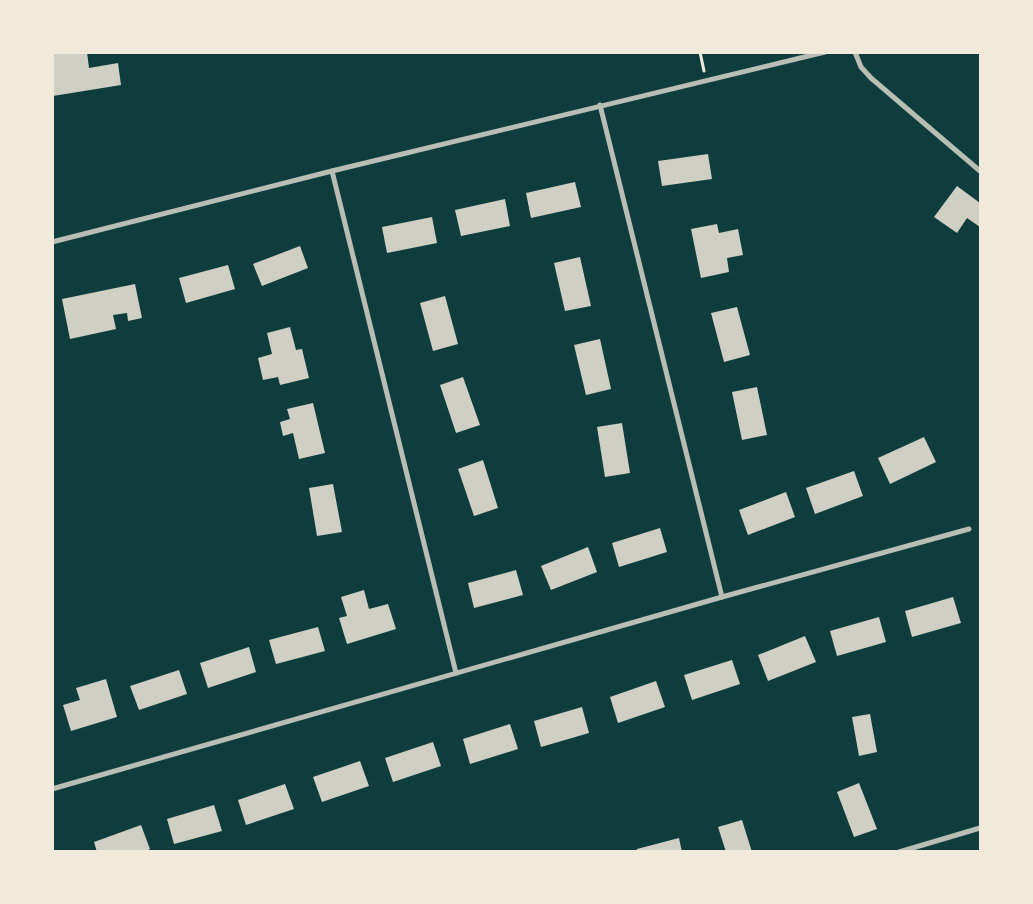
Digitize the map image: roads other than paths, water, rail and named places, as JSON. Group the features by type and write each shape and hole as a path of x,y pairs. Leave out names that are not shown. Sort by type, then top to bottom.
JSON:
{"street":[{"path":"52,242 600,105 825,52"},
{"path":"854,52 861,67 871,78 980,170"},
{"path":"600,105 722,596"},
{"path":"332,171 456,673"},
{"path":"52,789 722,596 969,529"},
{"path":"899,852 980,828"}]}
